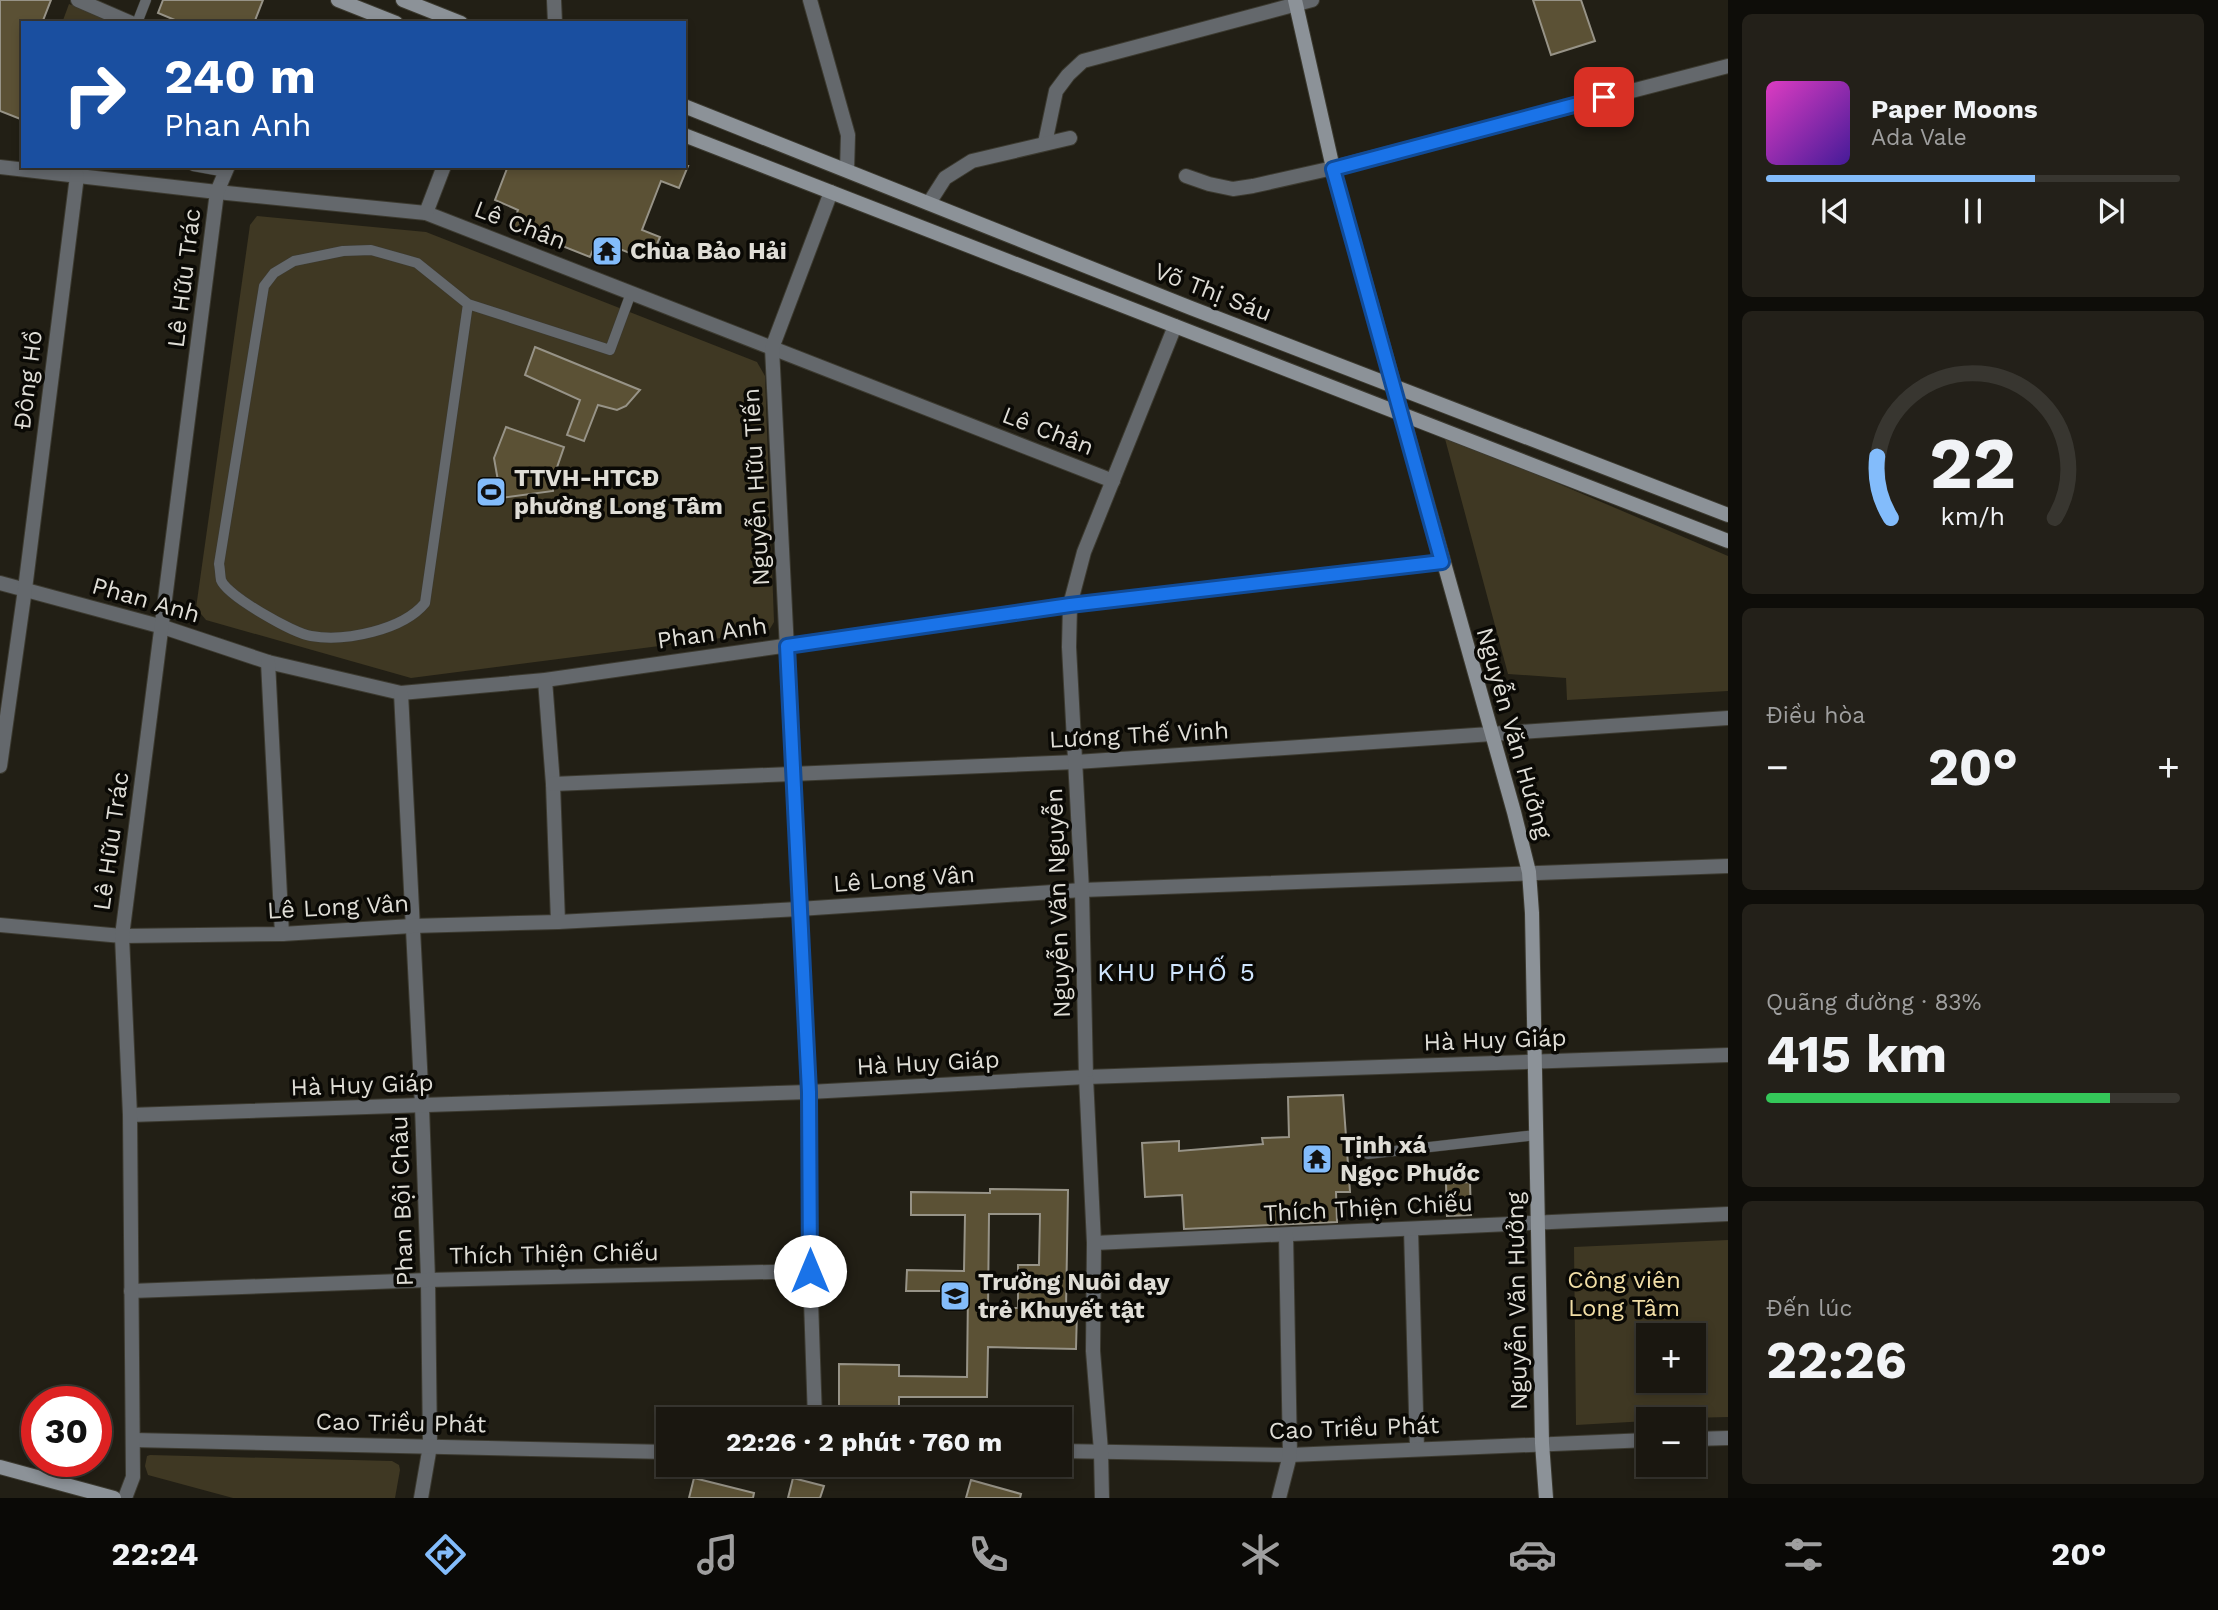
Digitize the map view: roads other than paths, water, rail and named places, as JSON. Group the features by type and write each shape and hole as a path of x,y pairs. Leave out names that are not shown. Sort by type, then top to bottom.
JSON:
{"main road":[{"path":"338,0 391,21"},
{"path":"403,0 456,21"},
{"name":"Nguyễn Văn Hưởng","path":"1296,2 1333,169 1529,872 1542,1443 1546,1498"},
{"name":"Võ Thị Sáu","path":"686,107 1191,309 1728,514"},
{"name":"Võ Thị Sáu","path":"686,136 1728,541"},
{"path":"0,1467 114,1498"}],"street":[{"path":"78,0 126,21"},
{"path":"554,0 555,21"},
{"path":"810,0 848,135 847,170"},
{"path":"1045,143 1056,91 1083,61 1296,2 1312,0"},
{"path":"1186,176 1233,189 1333,169 1728,66"},
{"path":"929,203 945,178 972,160 1070,138"},
{"name":"Lê Chân","path":"0,167 79,171 217,192 426,214 1113,481"},
{"path":"426,214 443,168"},
{"name":"Lê Hữu Trác","path":"125,1498 133,1477 133,1440 130,1115 122,936 217,192 227,169"},
{"name":"Đông Hồ","path":"0,766 79,171"},
{"name":"Nguyễn Hữu Tiến","path":"815,1407 810,1271 809,1092 772,348 831,192"},
{"name":"Nguyễn Văn Nguyễn","path":"1102,1498 1093,1351 1094,1243 1086,1077 1082,890 1069,647 1070,605 1084,552 1175,326"},
{"name":"Phan Anh","path":"0,583 163,627 268,662 401,693 545,680 1070,605 1442,562"},
{"path":"268,662 282,934"},
{"path":"545,680 553,784 558,922"},
{"name":"Phan Bội Châu","path":"401,693 428,1280 430,1446 421,1498"},
{"name":"Lương Thế Vinh","path":"553,784 1076,762 1493,736 1728,718"},
{"name":"Lê Long Vân","path":"0,925 122,936 282,934 799,909 1082,890 1728,866"},
{"name":"Hà Huy Giáp","path":"130,1115 422,1107 809,1092 1086,1077 1728,1055"},
{"name":"Thích Thiện Chiếu","path":"1094,1243 1728,1214"},
{"path":"1411,1229 1417,1449"},
{"path":"1279,1498 1290,1455 1286,1235"},
{"name":"Thích Thiện Chiếu","path":"131,1291 428,1280 810,1271"},
{"path":"1706,1439 1728,1438"},
{"name":"Cao Triều Phát","path":"133,1440 656,1452"},
{"name":"Cao Triều Phát","path":"1072,1451 1290,1455 1636,1440"}],"lane":[{"path":"138,21 146,0"},
{"path":"468,304 425,603 416,613 385,628 346,637 310,636 286,626 239,598 221,580 219,564 264,286 274,273 294,261 343,251 371,250 417,263 468,304 610,350 631,293"},
{"path":"1368,1154 1536,1135"}],"place":[{"name":"Chùa Bảo Hải","path":"607,251"},
{"name":"TTVH-HTCĐ phường Long Tâm","path":"491,492"},
{"name":"Tịnh xá Ngọc Phước","path":"1317,1159"},
{"name":"Trường Nuôi dạy trẻ Khuyết tật","path":"955,1296"}],"district":[{"name":"KHU PHỐ 5","path":"1177,972"}],"park label":[{"name":"Công viên Long Tâm","path":"1624,1294"}]}
